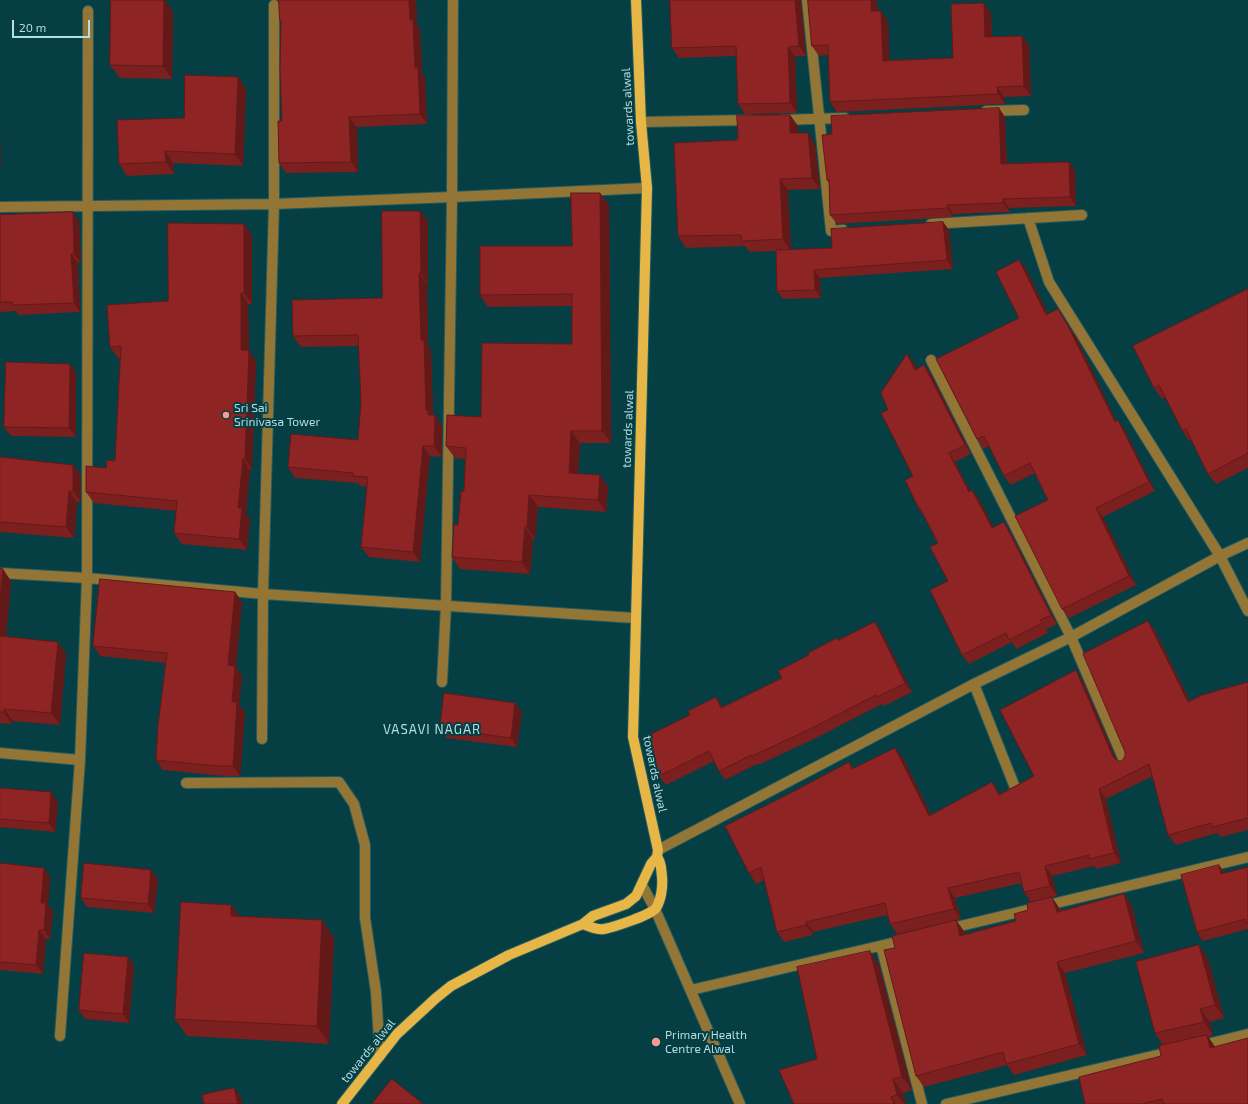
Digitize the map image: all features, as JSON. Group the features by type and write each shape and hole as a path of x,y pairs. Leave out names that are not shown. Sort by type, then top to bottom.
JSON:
{"main road":[{"name":"towards alwal","path":"636,0 641,122 647,188 633,737 657,853 660,861 662,882 659,901 655,909"},
{"name":"towards alwal","path":"342,1104 397,1034 451,986 509,955 583,924 593,916 626,904 636,896 657,853"},
{"path":"583,924 593,929 604,929 647,915 655,909"}],"street":[{"path":"442,682 446,606 452,197 453,0"},
{"path":"807,0 831,231 855,229"},
{"path":"262,739 263,594 274,204 274,5"},
{"path":"60,1036 80,760 87,578 88,11"},
{"path":"976,112 1024,110"},
{"path":"641,122 858,117"},
{"path":"0,207 274,204 647,188"},
{"path":"918,225 1082,215"},
{"path":"1028,218 1049,282 1220,556 1248,611"},
{"path":"931,360 1071,637 1126,765"},
{"path":"657,853 974,684 1071,637 1220,556 1248,543"},
{"path":"0,573 87,578 263,594 635,618"},
{"path":"974,684 1016,790"},
{"path":"0,753 80,760"},
{"path":"186,783 339,782 354,804 365,844 365,918 376,992 380,1056"},
{"path":"942,931 1248,858"},
{"path":"642,885 655,909 740,1104"},
{"path":"691,990 911,938"},
{"path":"881,946 922,1104"},
{"path":"946,1104 1248,1034"}],"building":[{"path":"111,0 164,0 163,66 110,65"},
{"path":"279,0 409,0 410,20 413,20 415,68 418,68 420,114 349,117 351,162 279,163 278,121 282,121 280,70 281,20"},
{"path":"670,0 795,0 799,46 788,47 790,103 738,104 736,46 672,48"},
{"path":"808,0 871,0 871,11 881,11 883,61 953,58 951,4 984,3 985,37 1022,36 1024,86 997,87 998,94 830,102 828,45 812,46"},
{"path":"185,75 238,77 235,154 165,151 166,162 119,164 117,120 184,118"},
{"path":"999,108 1001,164 1069,162 1070,197 1003,199 1003,203 947,205 947,208 830,215 829,180 827,180 822,135 832,134 831,116"},
{"path":"737,115 790,115 790,133 808,133 812,178 780,179 783,239 742,241 741,235 678,236 674,143 737,140"},
{"path":"571,193 600,193 602,431 571,431 569,473 600,475 598,500 529,495 527,527 525,527 522,562 452,557 454,524 458,525 461,491 464,491 466,448 446,446 447,415 481,417 482,343 572,344 572,294 480,295 480,246 572,246"},
{"path":"382,211 420,211 421,273 419,273 421,340 424,340 426,410 428,410 428,415 435,415 434,446 423,446 413,552 361,547 368,477 353,476 353,473 288,467 291,434 358,440 361,402 358,335 293,336 292,300 382,298"},
{"path":"73,212 74,254 71,254 74,303 13,305 12,302 0,302 0,215"},
{"path":"943,222 947,260 814,270 815,290 777,291 776,250 832,248 831,229"},
{"path":"168,223 244,224 244,293 241,293 241,350 249,350 245,459 243,459 238,508 242,508 239,539 174,533 177,501 86,492 86,466 106,468 107,460 115,461 121,346 110,347 107,305 168,301"},
{"path":"1019,260 1046,315 1058,309 1069,328 1115,422 1118,420 1149,482 1096,508 1129,576 1062,609 1015,516 1048,500 1030,463 1004,476 984,436 977,439 936,359 1019,318 996,272"},
{"path":"1248,289 1248,453 1208,474 1186,429 1182,430 1159,385 1154,388 1133,346"},
{"path":"907,354 915,370 924,365 965,445 949,453 969,492 972,490 992,528 1004,522 1051,615 1040,620 1042,623 1009,640 1006,633 962,655 930,590 948,581 930,547 938,543 905,480 913,476 881,413 888,410 881,393"},
{"path":"6,362 70,364 69,428 4,427"},
{"path":"0,457 73,465 73,491 69,491 66,527 0,522"},
{"path":"0,568 3,569 0,600"},
{"path":"100,579 235,592 228,665 235,666 232,702 237,702 233,766 217,766 156,760 158,726 167,653 93,646"},
{"path":"1148,621 1188,702 1202,695 1248,682 1248,818 1212,827 1211,823 1168,835 1149,764 1099,789 1114,853 1089,859 1089,855 1045,866 1050,886 1024,892 1019,872 948,888 954,909 890,924 885,903 806,922 806,925 777,932 761,867 749,873 725,826 849,762 852,769 895,748 929,816 992,782 999,795 1034,776 1000,710 1076,670 1113,757 1118,761 1122,761 1125,756 1125,752 1083,654"},
{"path":"875,622 905,683 877,697 876,695 808,730 719,771 709,751 659,776 641,739 690,715 688,711 716,697 721,708 782,678 778,671 837,638 838,640"},
{"path":"0,636 58,642 51,713 4,709 4,712 0,712"},
{"path":"444,693 515,703 511,738 440,728"},
{"path":"0,788 51,792 49,823 0,819"},
{"path":"0,863 44,868 41,903 46,903 44,930 39,930 36,965 0,962"},
{"path":"84,863 151,870 148,904 81,898"},
{"path":"1219,865 1221,874 1248,867 1248,922 1246,923 1245,919 1197,932 1181,875"},
{"path":"1124,894 1136,941 1057,962 1079,1044 1006,1064 1003,1052 916,1076 884,950 895,948 892,936 956,920 960,936 1016,921 1014,914 1028,910 1027,903 1052,897 1057,912"},
{"path":"181,902 231,905 231,916 322,920 317,1026 175,1019"},
{"path":"1199,945 1215,1005 1200,1009 1204,1022 1155,1033 1136,962"},
{"path":"870,951 902,1077 893,1079 897,1095 891,1097 894,1104 794,1104 779,1070 817,1059 797,967"},
{"path":"84,953 128,957 123,1014 79,1010"},
{"path":"1207,1035 1210,1048 1248,1038 1248,1104 1164,1104 1162,1099 1142,1104 1085,1104 1079,1077 1161,1056 1159,1046"},
{"path":"392,1079 423,1104 372,1104"},
{"path":"234,1088 238,1104 204,1104 202,1095"}],"place":[{"name":"Sri Sai Srinivasa Tower","path":"226,415"},
{"name":"Primary Health Centre Alwal","path":"656,1042"}],"district":[{"name":"VASAVI NAGAR","path":"432,730"}]}
